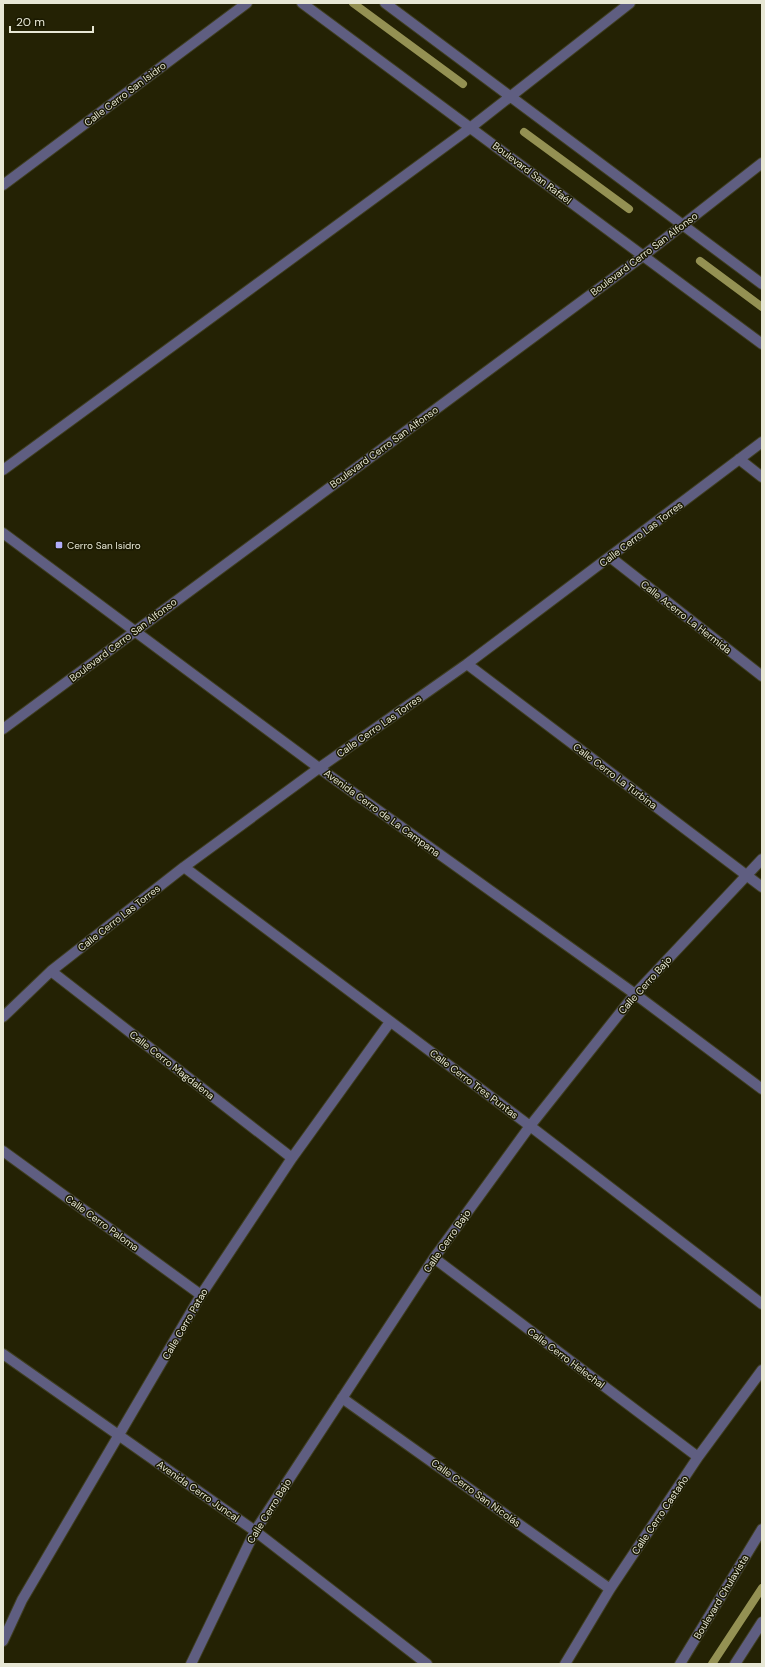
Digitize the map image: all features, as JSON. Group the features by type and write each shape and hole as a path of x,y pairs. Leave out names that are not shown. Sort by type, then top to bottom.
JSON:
{"street":[{"name":"Calle Cerro San Isidro","path":"3,184 247,3"},
{"name":"Boulevard San Rafaél","path":"302,3 762,344"},
{"path":"385,3 762,284"},
{"path":"3,470 470,128 630,3"},
{"name":"Boulevard Cerro San Alfonso","path":"3,729 643,256 762,163"},
{"name":"Calle Cerro Las Torres","path":"3,1017 51,971 184,867 319,768 467,664 762,442"},
{"path":"739,459 762,477"},
{"name":"Avenida Cerro de La Campana","path":"3,533 319,768 634,994 762,1089"},
{"name":"Calle Acerro La Hermida","path":"610,557 762,676"},
{"name":"Calle Cerro La Turbina","path":"467,664 762,888"},
{"name":"Calle Cerro Bajo","path":"191,1664 255,1531 434,1258 530,1126 634,994 762,859"},
{"name":"Calle Cerro Tres Puntas","path":"184,867 530,1126 762,1304"},
{"name":"Calle Cerro Magdalena","path":"51,971 292,1158"},
{"name":"Calle Cerro Patao","path":"3,1641 22,1600 120,1437 202,1295 292,1158 390,1022"},
{"name":"Calle Cerro Paloma","path":"3,1151 202,1295"},
{"name":"Calle Cerro Helechal","path":"434,1258 698,1457"},
{"name":"Avenida Cerro Juncal","path":"3,1354 255,1531 427,1664"},
{"name":"Calle Cerro Castaño","path":"565,1664 610,1589 698,1457 762,1370"},
{"name":"Calle Cerro San Nicolás","path":"342,1398 610,1589"},
{"name":"Boulevard Chulavista","path":"680,1664 762,1529"},
{"path":"735,1664 762,1622"}],"waterway":[{"path":"353,3 463,84"},
{"path":"524,132 629,209"},
{"path":"700,261 762,307"},
{"path":"712,1664 762,1588"}],"place":[{"name":"Cerro San Isidro","path":"59,545"}]}
